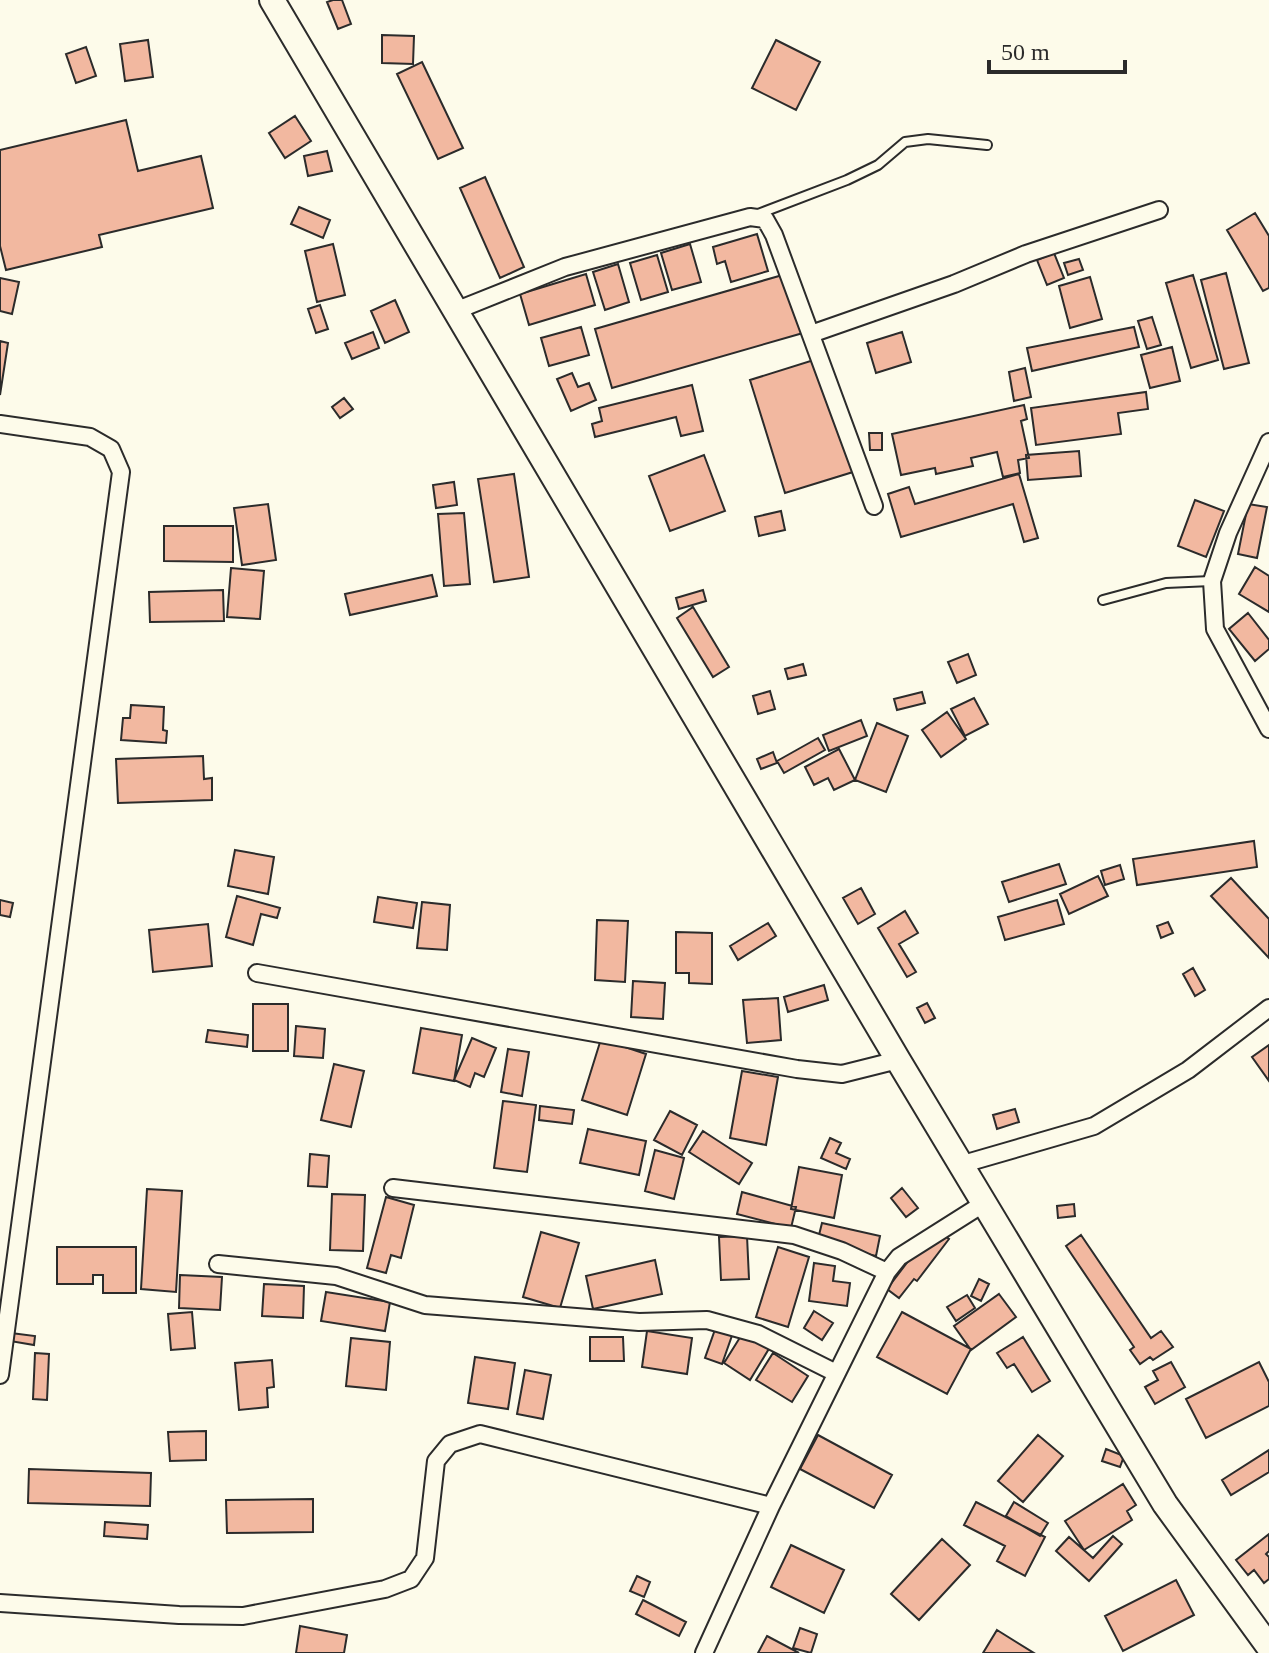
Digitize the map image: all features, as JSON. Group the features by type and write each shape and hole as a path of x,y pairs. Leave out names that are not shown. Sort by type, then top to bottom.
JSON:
{"main road":[{"path":"272,0 898,1060 1165,1504 1269,1647"}],"street":[{"path":"811,334 954,284 1026,254 1159,210"},
{"path":"455,311 565,267 750,217 765,219 774,235 874,506"},
{"path":"0,424 90,437 111,449 121,472 0,1375"},
{"path":"1269,442 1228,533 1212,581 1215,629 1269,729"},
{"path":"257,973 797,1069 842,1074 898,1060"},
{"path":"963,1164 1094,1126 1188,1070 1269,1008"},
{"path":"393,1188 794,1235 842,1251 887,1272"},
{"path":"704,1653 771,1506 887,1272 899,1257 986,1202"},
{"path":"218,1264 336,1276 425,1305 639,1322 707,1320 758,1334 836,1373"},
{"path":"0,1603 179,1615 243,1616 385,1589 411,1579 425,1558 436,1461 450,1444 480,1434 771,1506"}],"lane":[{"path":"750,217 847,180 878,165 905,142 928,139 987,145"},
{"path":"1103,600 1166,583 1212,581"}],"building":[{"path":"342,0 351,24 338,29 327,2"},
{"path":"382,35 414,36 413,64 382,63"},
{"path":"148,40 153,77 125,81 120,44"},
{"path":"776,40 820,62 796,110 752,88"},
{"path":"86,47 96,76 76,83 66,54"},
{"path":"422,62 463,148 438,159 397,74"},
{"path":"295,116 311,141 285,158 269,133"},
{"path":"126,120 138,171 201,156 213,208 99,235 102,247 6,270 0,246 0,150"},
{"path":"327,151 332,171 308,176 304,156"},
{"path":"485,177 524,267 500,278 460,188"},
{"path":"299,207 330,220 323,238 291,224"},
{"path":"1255,213 1269,236 1269,288 1263,291 1227,230"},
{"path":"757,234 768,271 731,282 725,261 717,264 713,247"},
{"path":"333,244 345,295 317,302 305,251"},
{"path":"690,244 701,282 672,290 661,253"},
{"path":"1054,253 1064,278 1047,285 1037,260"},
{"path":"657,255 668,292 641,300 630,263"},
{"path":"1079,259 1083,270 1068,275 1064,263"},
{"path":"618,264 629,302 605,310 593,272"},
{"path":"1226,273 1249,363 1224,369 1201,280"},
{"path":"586,274 595,305 529,325 520,294"},
{"path":"786,274 803,333 612,388 595,329"},
{"path":"1193,275 1218,360 1191,368 1166,283"},
{"path":"1090,277 1102,319 1070,328 1059,286"},
{"path":"0,278 19,282 12,314 0,311"},
{"path":"395,300 409,332 385,343 371,311"},
{"path":"320,305 328,329 316,333 308,309"},
{"path":"1152,317 1161,345 1147,349 1138,321"},
{"path":"581,327 589,355 549,366 541,338"},
{"path":"1134,327 1139,347 1032,371 1027,348"},
{"path":"373,332 379,348 352,359 345,343"},
{"path":"902,332 911,362 876,373 867,343"},
{"path":"0,341 8,343 0,395"},
{"path":"1172,347 1180,381 1150,388 1141,355"},
{"path":"817,359 853,472 785,493 750,380"},
{"path":"1025,368 1031,397 1014,401 1009,372"},
{"path":"572,373 578,387 589,383 596,400 571,411 557,379"},
{"path":"692,385 703,431 681,436 676,417 595,437 592,424 602,421 599,408"},
{"path":"1146,392 1148,409 1118,413 1121,434 1036,445 1031,408"},
{"path":"344,398 353,409 340,418 332,407"},
{"path":"1024,405 1027,419 1021,421 1029,458 1018,460 1020,473 1003,477 997,452 971,458 973,466 936,474 935,468 901,475 892,434"},
{"path":"869,433 882,433 882,450 870,450"},
{"path":"1079,451 1081,476 1028,480 1026,455"},
{"path":"704,455 725,511 670,531 649,476"},
{"path":"514,474 529,577 494,582 478,479"},
{"path":"1019,474 1038,538 1024,542 1013,504 901,537 888,494 909,487 915,504"},
{"path":"454,482 457,505 436,508 433,485"},
{"path":"1195,500 1224,511 1206,557 1178,546"},
{"path":"268,504 276,560 242,565 234,508"},
{"path":"1248,504 1267,507 1257,558 1238,554"},
{"path":"781,511 785,530 759,536 755,517"},
{"path":"464,513 470,584 444,586 438,514"},
{"path":"164,526 233,526 233,562 164,561"},
{"path":"1255,567 1269,576 1269,612 1239,594"},
{"path":"231,568 264,571 260,619 227,617"},
{"path":"432,575 437,596 350,615 345,594"},
{"path":"223,590 224,621 150,622 149,592"},
{"path":"703,590 706,601 679,609 676,598"},
{"path":"693,607 729,667 713,677 677,618"},
{"path":"1248,613 1269,640 1269,649 1255,661 1229,629"},
{"path":"968,654 976,675 957,683 948,662"},
{"path":"803,664 806,675 788,679 785,669"},
{"path":"770,691 775,709 758,714 753,696"},
{"path":"922,692 925,703 897,710 894,699"},
{"path":"974,698 988,724 965,736 951,709"},
{"path":"131,705 164,707 166,743 121,740 123,718 130,718"},
{"path":"947,712 966,739 941,757 922,730"},
{"path":"861,720 867,736 829,751 823,735"},
{"path":"877,723 908,736 886,792 855,780"},
{"path":"818,738 825,750 784,773 777,761"},
{"path":"839,749 855,780 834,790 828,778 814,785 805,767"},
{"path":"773,752 777,763 761,769 757,759"},
{"path":"203,756 204,779 212,778 212,800 118,803 116,759"},
{"path":"1254,841 1257,867 1137,885 1133,859"},
{"path":"235,850 274,857 268,894 228,886"},
{"path":"1059,864 1066,884 1009,902 1002,882"},
{"path":"1120,865 1124,879 1105,885 1101,871"},
{"path":"1098,876 1108,896 1069,914 1060,894"},
{"path":"1231,878 1269,919 1269,958 1211,896"},
{"path":"861,888 875,914 858,924 843,898"},
{"path":"237,896 280,908 277,918 261,914 253,945 226,937"},
{"path":"378,897 417,903 413,928 374,922"},
{"path":"0,900 13,903 10,917 0,915"},
{"path":"1057,900 1064,924 1005,940 998,917"},
{"path":"422,902 450,905 447,950 417,948"},
{"path":"905,911 918,933 899,944 916,972 907,977 878,928"},
{"path":"597,920 628,921 625,982 595,980"},
{"path":"1168,922 1173,933 1161,938 1157,926"},
{"path":"768,923 776,936 738,960 730,946"},
{"path":"208,924 212,966 153,972 149,930"},
{"path":"676,932 712,933 712,984 689,983 689,973 676,973"},
{"path":"1193,968 1205,990 1195,996 1183,974"},
{"path":"633,981 665,983 663,1019 631,1017"},
{"path":"824,985 828,1000 788,1012 784,997"},
{"path":"778,998 781,1040 747,1043 743,1000"},
{"path":"927,1003 935,1018 925,1023 917,1008"},
{"path":"253,1004 288,1004 288,1051 253,1051"},
{"path":"296,1026 325,1029 323,1058 294,1056"},
{"path":"421,1028 462,1035 454,1081 413,1073"},
{"path":"208,1030 248,1035 247,1047 206,1042"},
{"path":"472,1038 496,1048 484,1077 475,1073 470,1087 454,1080"},
{"path":"601,1039 646,1054 627,1115 582,1100"},
{"path":"1269,1045 1269,1081 1252,1057"},
{"path":"508,1049 529,1052 522,1096 501,1092"},
{"path":"334,1064 364,1071 351,1127 321,1120"},
{"path":"742,1071 778,1077 766,1145 730,1138"},
{"path":"503,1101 536,1105 527,1172 494,1168"},
{"path":"540,1106 574,1110 572,1124 539,1120"},
{"path":"1015,1109 1019,1122 997,1129 993,1115"},
{"path":"670,1111 697,1125 682,1155 654,1140"},
{"path":"588,1129 646,1141 639,1175 580,1163"},
{"path":"703,1131 752,1163 739,1184 689,1152"},
{"path":"830,1138 841,1143 836,1153 850,1159 846,1169 821,1158"},
{"path":"655,1150 684,1158 674,1199 645,1191"},
{"path":"310,1154 329,1156 327,1187 308,1186"},
{"path":"799,1167 842,1175 834,1218 791,1209"},
{"path":"902,1188 918,1208 906,1217 891,1198"},
{"path":"147,1189 182,1191 176,1292 141,1289"},
{"path":"742,1192 796,1207 791,1228 737,1214"},
{"path":"332,1194 365,1195 363,1251 330,1250"},
{"path":"386,1197 414,1205 401,1258 391,1255 386,1273 367,1268"},
{"path":"1074,1204 1075,1216 1058,1218 1057,1206"},
{"path":"822,1223 880,1236 876,1256 817,1243"},
{"path":"934,1227 949,1239 917,1281 914,1279 899,1298 887,1289"},
{"path":"541,1232 579,1243 560,1308 523,1297"},
{"path":"1081,1235 1151,1338 1161,1331 1173,1347 1140,1364 1130,1350 1134,1347 1066,1246"},
{"path":"747,1236 749,1279 721,1280 719,1237"},
{"path":"57,1247 136,1247 136,1293 103,1293 103,1275 93,1275 93,1284 57,1284"},
{"path":"778,1247 809,1257 788,1327 756,1317"},
{"path":"655,1260 662,1294 593,1309 586,1276"},
{"path":"814,1263 835,1266 833,1281 850,1283 847,1306 809,1301"},
{"path":"180,1275 222,1277 220,1310 179,1308"},
{"path":"979,1279 989,1284 981,1301 971,1296"},
{"path":"264,1284 304,1286 303,1318 262,1316"},
{"path":"326,1292 390,1302 385,1331 321,1321"},
{"path":"999,1294 1016,1317 971,1350 954,1326"},
{"path":"967,1295 975,1308 956,1321 947,1307"},
{"path":"814,1311 833,1323 822,1340 804,1328"},
{"path":"192,1312 195,1348 171,1350 168,1314"},
{"path":"902,1312 971,1349 947,1394 877,1357"},
{"path":"718,1321 735,1327 722,1364 705,1358"},
{"path":"647,1331 692,1338 687,1374 642,1367"},
{"path":"744,1331 770,1347 750,1380 724,1363"},
{"path":"11,1333 35,1336 34,1345 10,1341"},
{"path":"590,1337 623,1337 624,1361 590,1361"},
{"path":"1023,1337 1050,1381 1032,1392 1014,1364 1007,1368 997,1353"},
{"path":"351,1338 390,1342 386,1390 346,1386"},
{"path":"35,1353 49,1354 47,1400 33,1399"},
{"path":"773,1353 808,1376 792,1402 756,1380"},
{"path":"475,1357 515,1363 508,1409 468,1403"},
{"path":"272,1360 274,1387 267,1388 268,1407 239,1410 235,1363"},
{"path":"1171,1362 1185,1387 1155,1404 1145,1387 1158,1380 1153,1371"},
{"path":"1259,1362 1269,1382 1269,1406 1206,1438 1186,1399"},
{"path":"525,1370 551,1375 543,1419 517,1414"},
{"path":"206,1431 206,1460 170,1461 168,1432"},
{"path":"818,1435 892,1475 874,1508 800,1469"},
{"path":"1038,1435 1063,1456 1023,1502 998,1481"},
{"path":"1106,1449 1124,1456 1120,1467 1102,1461"},
{"path":"1269,1450 1269,1472 1231,1495 1222,1480"},
{"path":"29,1469 151,1473 150,1506 28,1503"},
{"path":"1123,1484 1136,1505 1127,1511 1132,1520 1084,1550 1065,1521"},
{"path":"313,1499 313,1532 227,1533 226,1500"},
{"path":"976,1502 1045,1537 1025,1576 997,1561 1005,1546 964,1525"},
{"path":"1014,1502 1048,1523 1040,1536 1006,1516"},
{"path":"105,1522 148,1525 147,1539 104,1536"},
{"path":"1269,1534 1269,1551 1266,1554 1269,1557 1269,1579 1264,1583 1254,1570 1248,1575 1236,1560"},
{"path":"1113,1536 1122,1544 1089,1581 1056,1551 1069,1537 1093,1558"},
{"path":"942,1539 970,1565 919,1620 891,1594"},
{"path":"791,1545 844,1570 824,1613 771,1587"},
{"path":"637,1576 650,1582 644,1597 630,1591"},
{"path":"1176,1580 1194,1615 1123,1651 1105,1616"},
{"path":"643,1600 686,1622 679,1636 636,1614"},
{"path":"300,1626 347,1635 344,1653 296,1653"},
{"path":"800,1628 817,1634 811,1653 793,1648"},
{"path":"997,1630 1034,1653 983,1653"},
{"path":"767,1636 799,1653 758,1653"}]}
